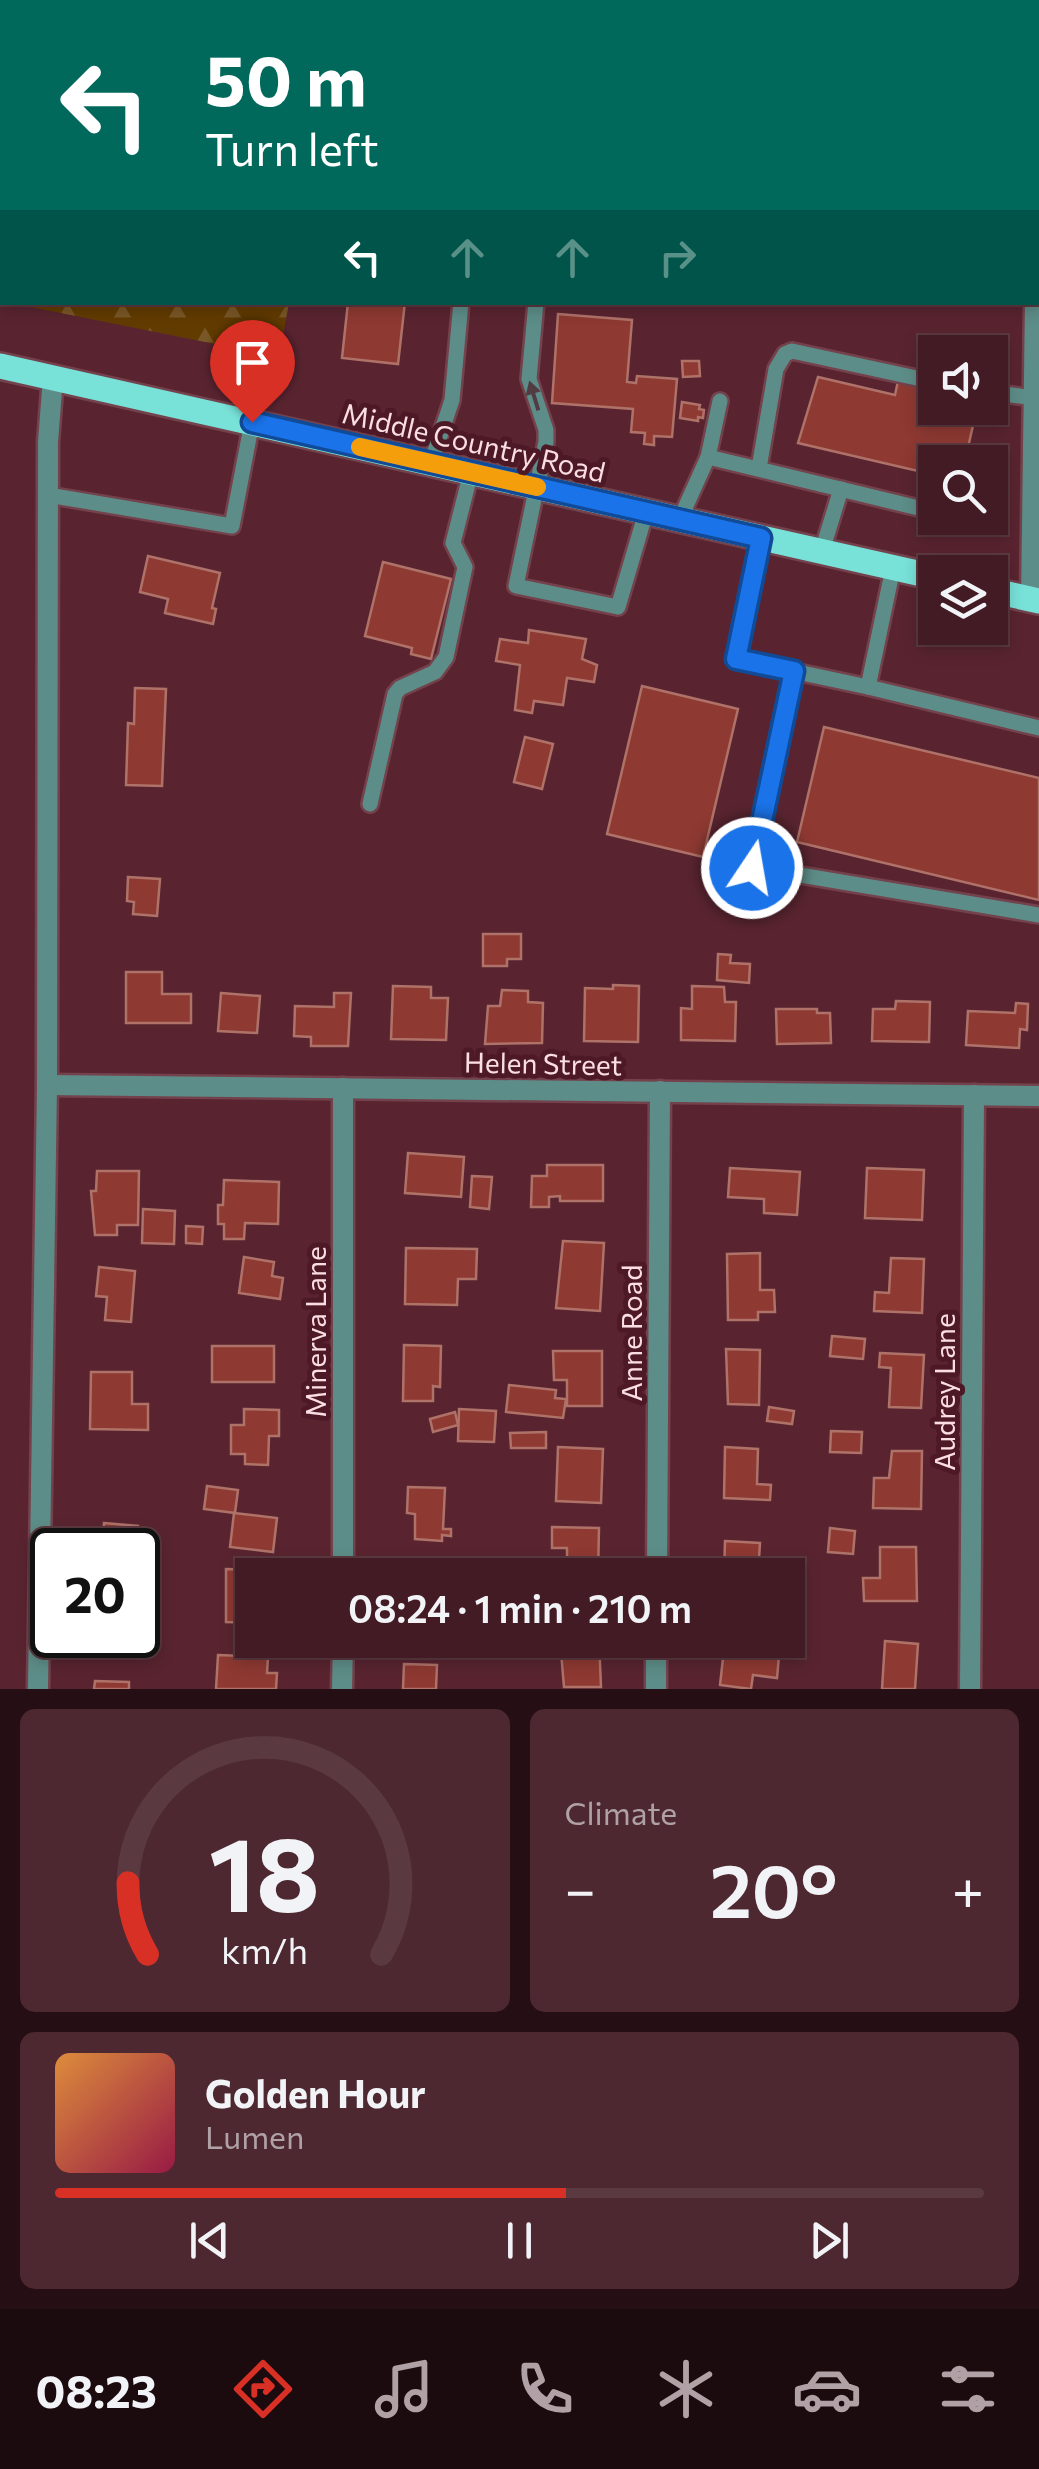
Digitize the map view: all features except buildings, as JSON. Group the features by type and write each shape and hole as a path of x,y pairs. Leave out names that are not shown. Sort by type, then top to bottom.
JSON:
{"main road":[{"name":"Middle Country Road","path":"0,366 918,573"},
{"path":"1008,594 1035,600"}],"street":[{"path":"1035,305 1035,600"},
{"path":"38,1689 47,1085 48,495 53,376"},
{"name":"Helen Street","path":"47,1085 1039,1096"},
{"name":"Minerva Lane","path":"342,1558 343,1088"},
{"name":"Anne Road","path":"657,1558 660,1092"},
{"name":"Audrey Lane","path":"970,1689 974,1095"},
{"path":"342,1658 342,1689"},
{"path":"656,1658 656,1689"}],"lane":[{"path":"431,463 452,400 461,305"},
{"path":"536,305 528,379 546,430 516,586 618,607 646,512"},
{"path":"759,468 776,369 784,354 792,351 918,378"},
{"path":"1008,394 1034,398"},
{"path":"680,519 708,457 720,401"},
{"path":"48,495 232,526 252,422"},
{"path":"708,457 918,508"},
{"path":"370,804 394,694 435,672 446,656 465,567 454,543 471,472"},
{"path":"822,551 841,489"},
{"path":"761,538 736,659 1039,728"},
{"path":"868,686 893,568"},
{"path":"794,671 752,868 1039,915"}],"green space":[{"path":"21,305 289,305 279,357"}],"slow traffic":[{"path":"360,447 537,487"}],"route":[{"path":"252,422 761,538 736,659 794,671 752,868"}]}
